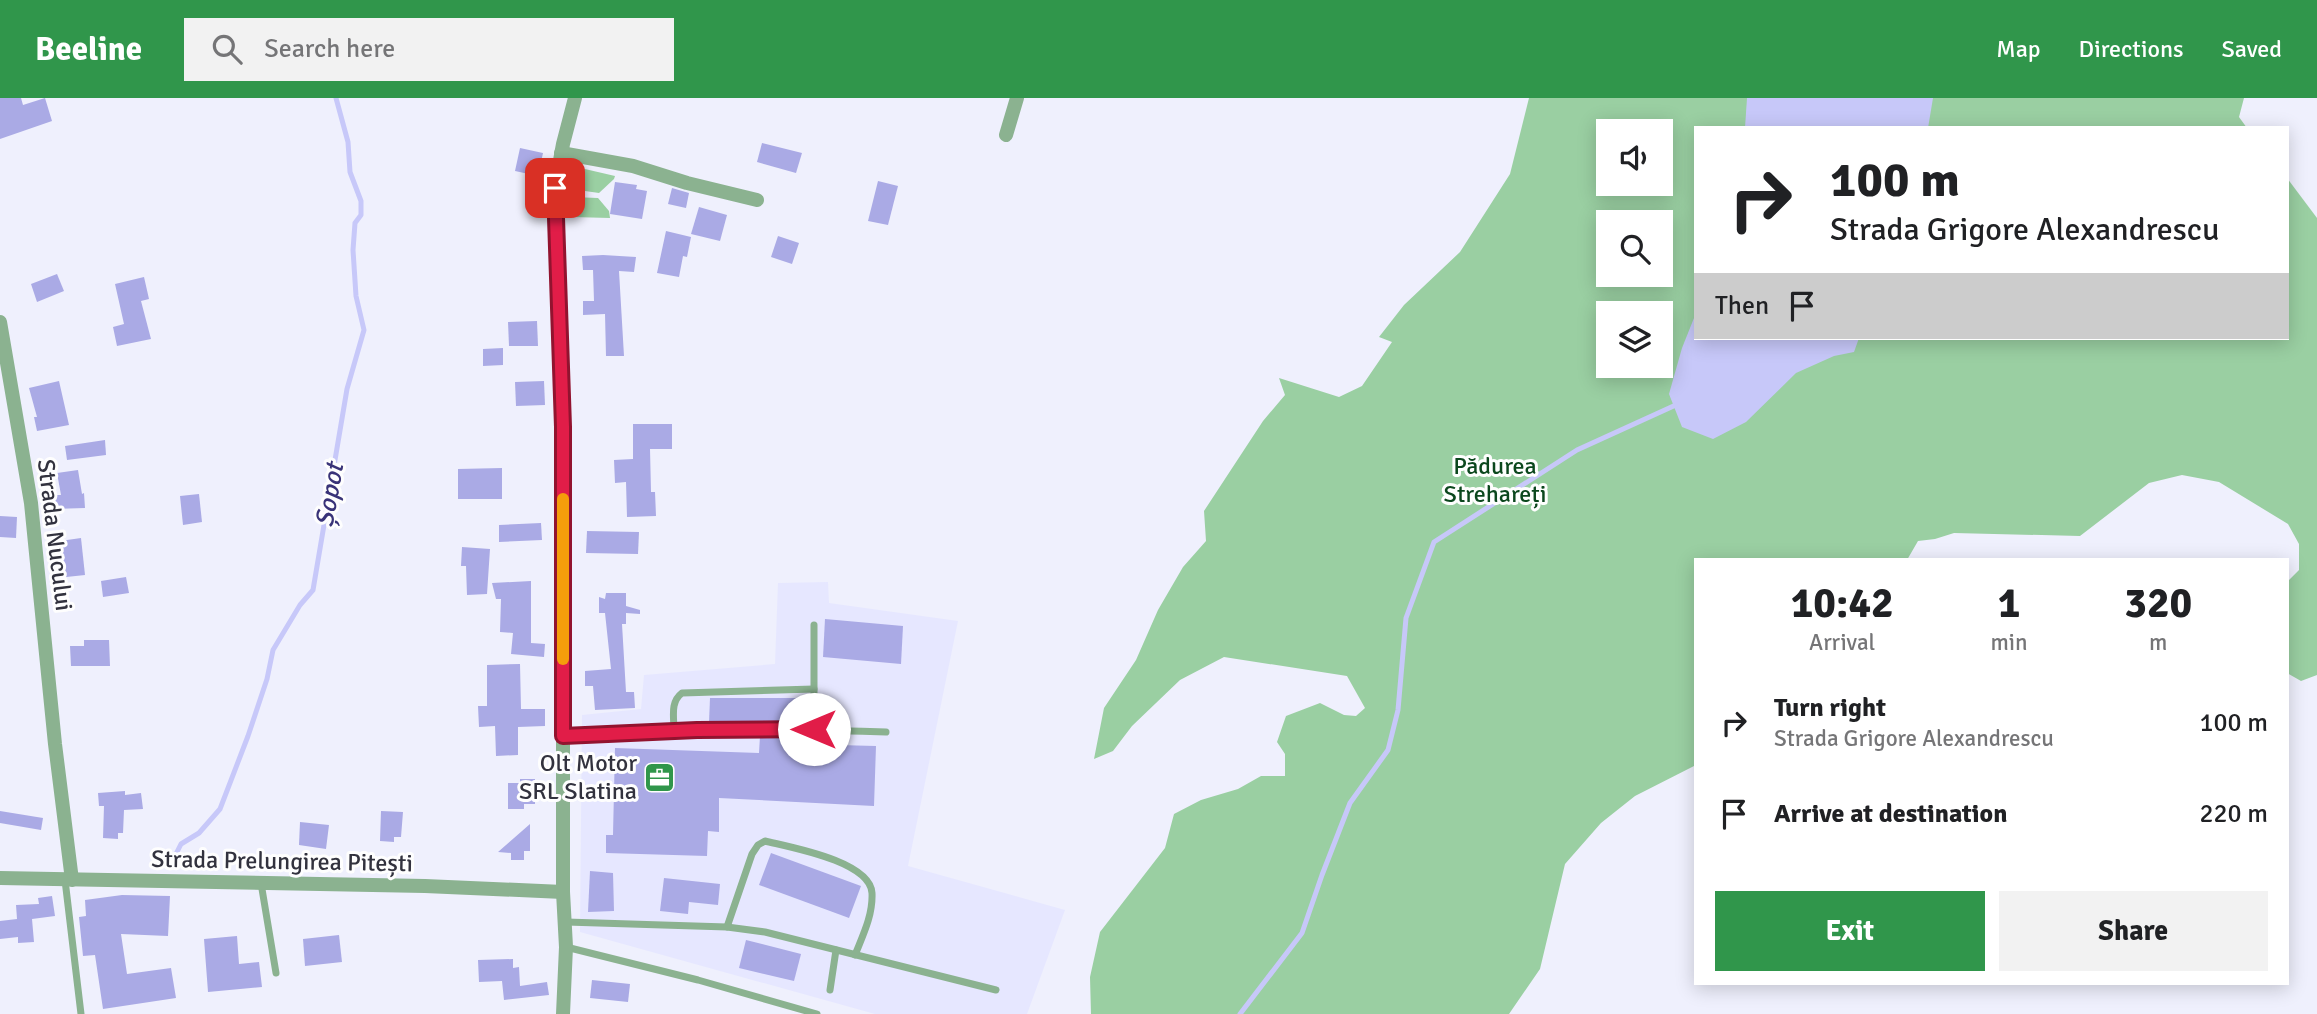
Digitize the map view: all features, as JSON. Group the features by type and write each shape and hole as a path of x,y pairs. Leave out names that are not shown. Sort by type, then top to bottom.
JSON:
{"street":[{"path":"563,1014 566,922 563,892 563,427 555,188 575,98"},
{"path":"1006,135 1017,98"},
{"path":"561,153 633,166 687,183 757,200"},
{"name":"Strada Nucului","path":"0,322 31,503 69,880"},
{"name":"Strada Prelungirea Pitești","path":"0,878 425,886 563,892"}],"lane":[{"path":"814,625 814,729"},
{"path":"674,731 674,705 676,697 682,693 814,689"},
{"path":"563,736 814,729 886,732"},
{"path":"727,927 752,854 758,845 765,841 826,856 863,876 872,891 868,922 855,955"},
{"path":"69,880 81,1014"},
{"path":"261,883 276,973"},
{"path":"566,922 727,927 765,932 996,990"},
{"path":"566,947 698,980 817,1014"},
{"path":"830,990 836,950"}],"shaded area":[{"path":"828,582 829,603 958,621 908,866 1065,910 1027,1014 875,1014 580,932 582,715 641,709 644,675 775,664 778,583"}],"green space":[{"name":"Pădurea Strehareți","path":"1529,98 2244,98 2239,117 2246,126 1694,126 1694,340 2289,340 2289,181 2317,218 2317,675 2301,681 2289,674 2289,580 2299,570 2299,544 2288,524 2219,482 2182,475 2149,483 2080,536 1954,533 1918,541 1908,558 1694,558 1694,766 1635,796 1601,823 1565,864 1540,969 1509,1014 1091,1014 1090,977 1100,932 1165,848 1174,814 1201,800 1238,789 1261,776 1285,776 1285,754 1277,742 1286,716 1320,703 1344,715 1356,716 1365,708 1347,676 1224,657 1180,680 1132,726 1113,751 1094,759 1104,708 1136,660 1158,610 1183,567 1206,541 1204,511 1263,421 1285,395 1279,378 1339,397 1362,386 1392,342 1379,337 1404,305 1460,252 1510,174"},
{"path":"572,166 615,176 599,193 571,189"},
{"path":"572,197 598,198 609,211 610,218 572,217"}],"water":[{"path":"1747,98 1933,98 1928,126 1745,126"},
{"path":"1694,318 1694,340 1858,340 1854,352 1834,356 1796,373 1746,422 1713,439 1682,427 1669,394"}],"building":[{"path":"0,98 21,98 23,105 45,98 52,121 0,139"},
{"path":"762,143 802,153 796,173 757,162"},
{"path":"520,148 543,153 538,176 515,171"},
{"path":"878,181 898,186 888,225 868,221"},
{"path":"615,182 637,185 636,189 647,191 642,219 610,214"},
{"path":"672,188 689,193 686,208 668,204"},
{"path":"699,207 727,215 720,241 691,234"},
{"path":"666,231 691,237 687,257 683,256 679,277 657,273"},
{"path":"778,236 799,243 792,264 771,257"},
{"path":"582,256 636,257 634,272 619,271 624,356 606,356 605,314 583,315 583,301 594,301 593,270 583,270"},
{"path":"57,274 64,291 37,302 31,284"},
{"path":"144,277 149,299 141,301 151,339 117,346 113,327 124,324 115,284"},
{"path":"537,321 538,346 509,346 508,322"},
{"path":"503,348 503,365 483,366 483,349"},
{"path":"59,381 69,425 37,431 34,417 37,417 29,388"},
{"path":"544,381 545,405 516,406 515,382"},
{"path":"633,424 672,424 672,449 650,449 651,492 655,492 656,516 627,517 626,482 615,483 614,460 633,459"},
{"path":"105,440 106,455 67,460 65,446"},
{"path":"502,468 502,499 458,499 458,469"},
{"path":"78,470 85,508 53,509 53,495 61,495 57,473"},
{"path":"199,494 202,522 183,525 180,496"},
{"path":"0,516 17,517 16,538 0,537"},
{"path":"541,523 542,540 499,542 499,525"},
{"path":"587,531 639,532 638,554 586,553"},
{"path":"81,538 85,575 57,578 53,542"},
{"path":"462,547 490,549 487,594 467,595 466,566 461,566"},
{"path":"126,577 129,593 103,597 101,581"},
{"path":"531,581 531,643 545,644 544,657 511,654 513,633 500,632 501,599 496,599 492,583"},
{"path":"606,593 626,593 626,606 640,610 640,614 626,613 626,624 622,624 626,692 634,692 635,708 595,710 593,686 585,686 585,671 611,669 605,613 599,613 599,597 605,599"},
{"path":"825,619 903,626 901,664 823,657"},
{"path":"84,640 109,640 110,666 71,666 70,646 84,646"},
{"path":"520,664 521,709 545,709 545,726 518,727 518,755 496,756 495,726 479,727 478,706 487,706 487,665"},
{"path":"710,698 800,698 799,724 709,723"},
{"path":"760,736 799,736 799,744 876,746 874,806 719,798 719,832 708,831 707,856 606,853 606,835 613,835 615,748 759,753"},
{"path":"520,779 535,779 535,804 524,804 524,809 508,809 508,783 520,783"},
{"path":"125,791 125,795 141,793 143,809 124,810 123,833 118,833 118,839 103,838 104,806 99,806 98,793"},
{"path":"0,811 43,818 41,830 0,823"},
{"path":"381,811 403,812 401,837 394,837 394,842 380,841"},
{"path":"300,822 329,825 326,849 299,845"},
{"path":"530,824 530,851 524,851 524,860 511,860 511,853 498,852"},
{"path":"771,853 861,886 849,918 759,885"},
{"path":"590,871 613,873 614,911 588,912"},
{"path":"664,878 720,884 718,905 689,902 688,914 660,911"},
{"path":"122,895 170,896 168,936 121,934 127,974 171,968 176,998 103,1009 95,955 83,956 79,917 86,916 85,900"},
{"path":"52,896 55,916 32,919 34,942 18,943 18,937 0,939 0,921 17,919 16,905 39,904 38,898"},
{"path":"339,935 342,962 305,966 303,939"},
{"path":"237,936 239,964 259,962 262,987 208,992 204,939"},
{"path":"746,940 801,954 794,981 739,968"},
{"path":"513,959 513,968 519,967 520,986 547,982 549,995 504,1000 502,981 479,982 478,960"},
{"path":"592,980 630,984 628,1002 590,998"}],"waterway":[{"name":"Șopot","path":"173,860 181,844 199,833 220,809 248,736 267,679 273,650 300,605 313,590 347,389 364,330 356,296 353,250 355,223 361,215 361,201 350,172 348,142 336,98"},
{"path":"1240,1014 1302,933 1350,803 1388,750 1398,710 1406,618 1434,542 1577,450 1678,404"}],"slow traffic":[{"path":"563,499 563,659"}],"place":[{"name":"Olt Motor SRL Slatina","path":"660,777"}],"route":[{"path":"555,188 563,427 563,736 697,730 814,729"}]}
